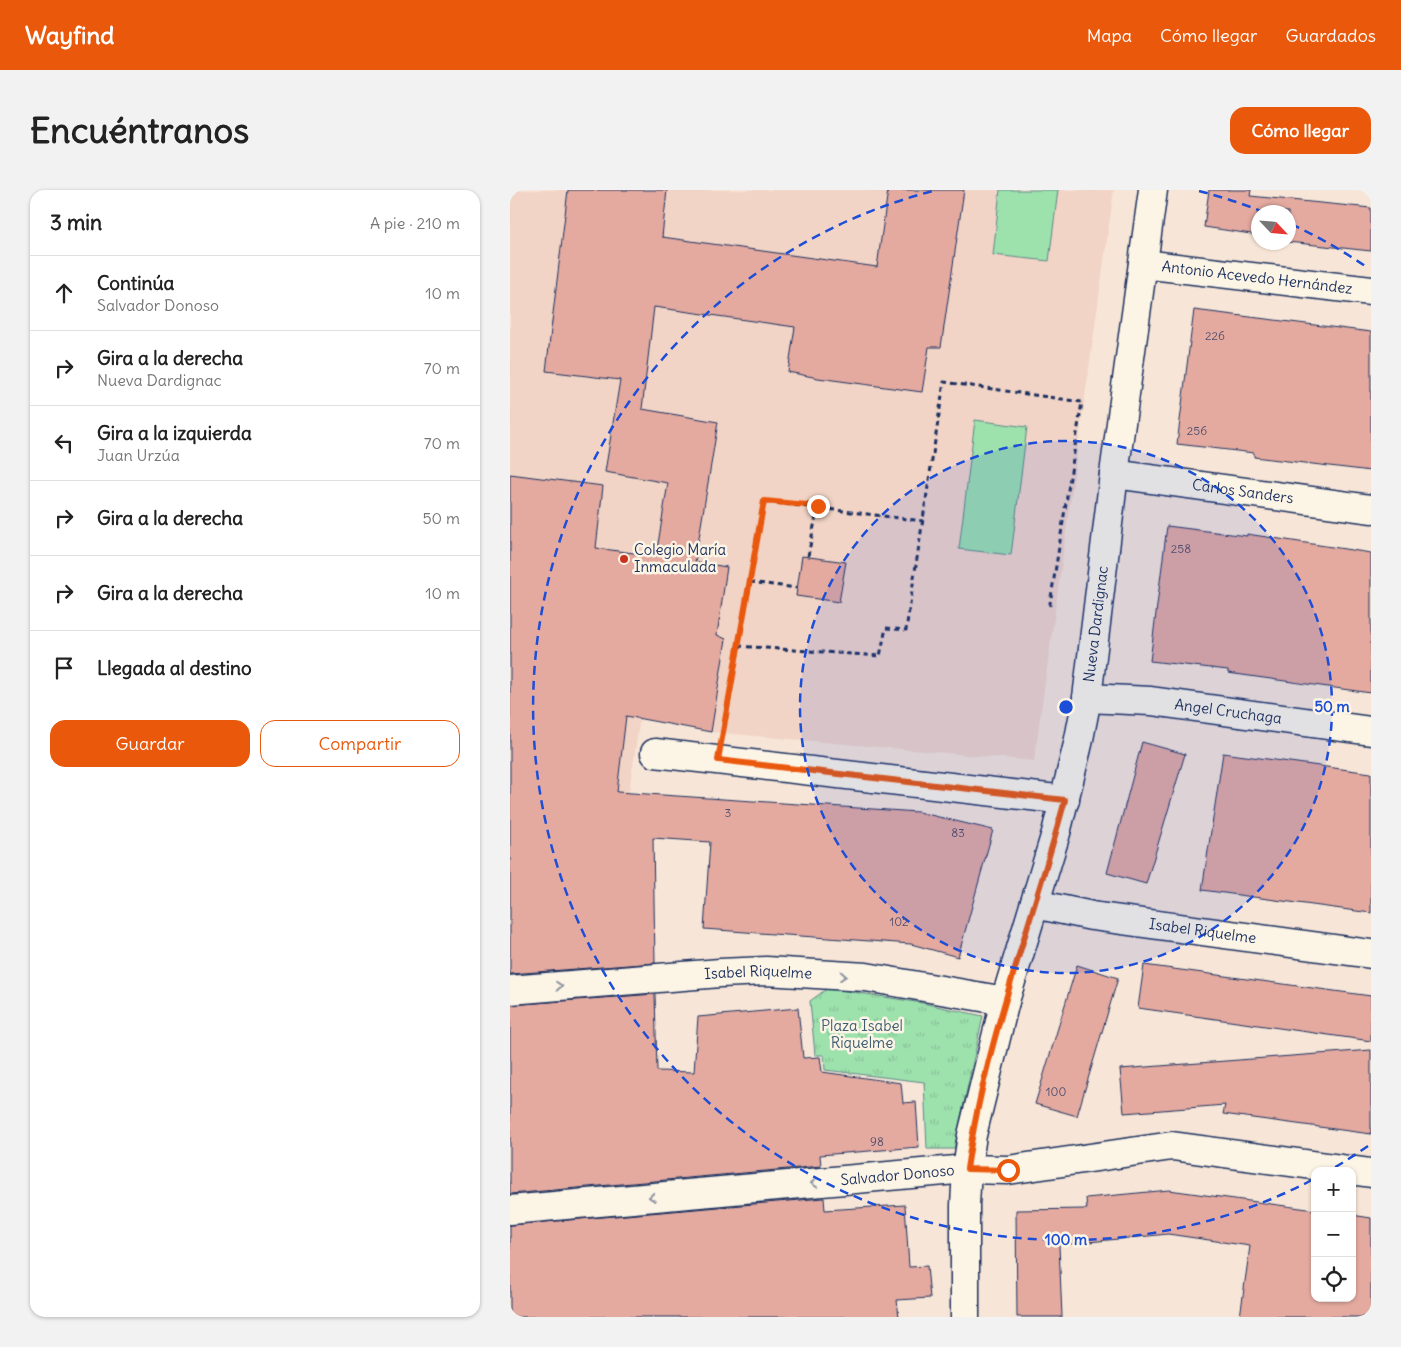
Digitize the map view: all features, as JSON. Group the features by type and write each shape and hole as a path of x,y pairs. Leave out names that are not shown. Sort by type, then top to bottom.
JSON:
{"street":[{"name":"Nueva Dardignac","path":"965,1317 965,1206 967,1169 972,1135 1005,1001 1065,800 1087,698 1114,474 1153,190"},
{"name":"Antonio Acevedo Hernández","path":"1143,264 1371,291"},
{"name":"Carlos Sanders","path":"1114,474 1371,509"},
{"name":"Angel Cruchaga","path":"1087,698 1150,701 1371,731"},
{"path":"655,753 1065,800"},
{"name":"Isabel Riquelme","path":"1035,904 1092,916 1371,954"},
{"name":"Isabel Riquelme","path":"510,990 720,972 766,971 866,977 1005,1001"},
{"name":"Salvador Donoso","path":"510,1210 967,1169 1008,1170 1172,1146 1371,1173"}],"path":[{"path":"738,646 880,656 886,628 906,630 944,382 1082,402 1049,610"},
{"path":"718,760 764,501 818,506 923,521"},
{"path":"808,556 818,506"},
{"path":"750,582 797,588"}],"shaded area":[{"path":"510,190 1114,190 1034,761 711,732 640,718 615,886 510,880"}],"green space":[{"path":"1000,190 1058,190 1049,261 993,255"},
{"path":"975,420 1027,427 1011,555 959,549"},
{"name":"Plaza Isabel Riquelme","path":"828,988 922,1003 983,1016 954,1149 927,1149 924,1082 825,1070 824,1055 815,1055 810,1001"}],"building":[{"path":"568,190 667,190 662,237 877,267 888,190 964,190 941,347 929,347 922,392 818,378 788,372 795,327 654,307 642,409 718,422 695,562 727,567 717,635 726,639 711,732 626,716 617,792 918,812 993,830 958,957 911,944 704,929 710,842 653,838 655,963 510,974 510,474 603,486 596,548 656,556 668,483 605,472 620,380 546,371"},
{"path":"1209,190 1251,190 1250,196 1371,208 1371,251 1296,243 1296,205 1251,205 1251,234 1204,227"},
{"path":"1194,310 1371,332 1371,471 1254,457 1254,453 1177,444"},
{"path":"1167,526 1247,536 1247,534 1371,553 1371,693 1228,673 1228,670 1150,661"},
{"path":"802,556 846,562 839,602 796,596"},
{"path":"1142,742 1185,754 1146,884 1107,873"},
{"path":"1223,753 1371,773 1371,913 1202,890"},
{"path":"1077,965 1118,978 1077,1116 1035,1104"},
{"path":"1144,965 1371,996 1371,1041 1138,1008"},
{"path":"655,994 657,1071 694,1072 698,1017 798,1008 803,1058 820,1057 822,1072 901,1083 903,1103 916,1102 919,1147 820,1155 821,1166 510,1194 510,1005"},
{"path":"1371,1050 1371,1134 1223,1114 1225,1105 1124,1113 1120,1069"},
{"path":"1169,1190 1311,1209 1311,1302 1356,1302 1356,1216 1371,1218 1371,1317 1240,1317 1250,1246 1168,1234 1059,1245 1062,1317 1017,1317 1016,1210 1087,1209 1086,1198"},
{"path":"824,1198 825,1210 905,1205 909,1267 927,1266 930,1298 897,1300 899,1317 510,1317 510,1225"}],"place":[{"name":"Colegio María Inmaculada","path":"624,559"}],"route":[{"path":"818,506 764,501 718,760 1065,800 1005,1001 972,1135 967,1169 1008,1170"}]}
